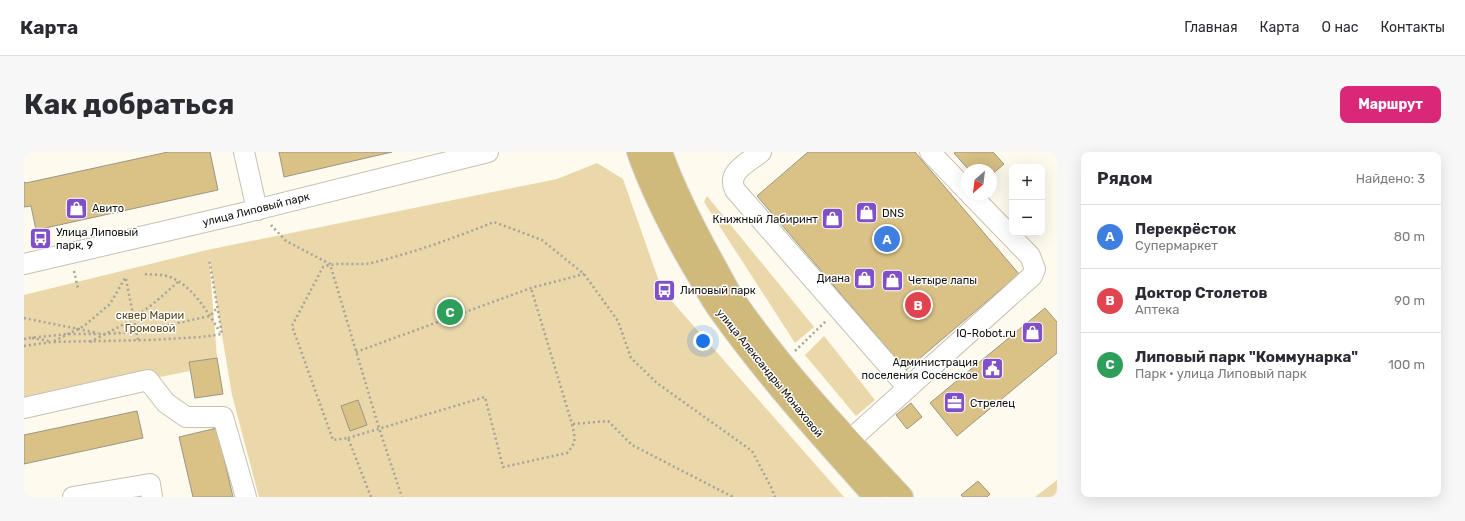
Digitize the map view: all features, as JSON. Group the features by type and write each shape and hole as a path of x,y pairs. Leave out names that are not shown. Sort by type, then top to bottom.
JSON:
{"main road":[{"name":"улица Александры Монаховой","path":"638,152 650,184 676,238 719,310 809,424 873,490 902,497"},
{"name":"улица Александры Монаховой","path":"661,152 670,177 695,230 734,300 776,356 849,441 873,490"}],"street":[{"path":"244,152 257,210"},
{"name":"улица Липовый парк","path":"24,264 257,210 488,152"},
{"path":"761,152 735,173 732,179 736,190 908,388"},
{"path":"930,152 961,185"},
{"path":"849,441 1032,276 1035,269 1030,256 976,200"},
{"path":"24,408 148,380 166,403 186,417 223,417 246,497"},
{"path":"73,497 150,484 152,497"}],"path":[{"path":"257,210 286,241 330,264 379,428 402,497"},
{"path":"531,288 576,440 567,453 503,467 485,397 348,438 333,440 292,326 323,267 330,264 370,263 446,241 494,222 542,240 584,274 618,321 631,358 657,383 752,451 775,497"},
{"path":"209,259 222,334"},
{"path":"145,274 170,277 189,289 199,300 222,334"},
{"path":"356,352 531,288 584,274"},
{"path":"29,338 52,342 84,326 110,304 126,278 138,340"},
{"path":"89,342 133,319 178,282"},
{"path":"24,338 67,334 136,332 210,316 218,308"},
{"path":"794,353 839,308"},
{"path":"24,318 104,334"},
{"path":"24,346 52,342 138,340 201,337 222,334"},
{"path":"572,424 608,421 632,445 733,497"},
{"path":"348,438 370,497"}],"green space":[{"name":"сквер Марии Громовой","path":"597,163 623,179 662,290 844,497 259,497 232,395 209,257 217,358 189,362 190,371 24,404 24,295 207,250 557,179"},
{"path":"707,196 814,327 795,343 704,202"},
{"path":"824,336 875,400 856,416 805,355"},
{"path":"1057,480 1057,497 1035,497"}],"building":[{"path":"168,152 210,152 218,190 36,230 31,206 24,207 24,182 26,183"},
{"path":"279,152 392,152 284,177"},
{"path":"808,152 915,152 1019,274 906,370 757,196"},
{"path":"993,152 1004,164 997,170 997,164 964,164 954,153"},
{"path":"1045,308 1057,322 1057,353 957,436 930,403"},
{"path":"217,358 223,394 195,398 189,362"},
{"path":"358,400 367,425 350,431 341,406"},
{"path":"911,403 922,417 907,429 896,415"},
{"path":"137,411 143,438 24,464 24,435"},
{"path":"217,428 233,497 193,497 179,437"},
{"path":"978,481 990,494 987,497 963,497 961,495"}],"place":[{"name":"Авито","path":"76,208"},
{"name":"DNS","path":"867,213"},
{"name":"Книжный Лабиринт","path":"833,219"},
{"name":"Улица Липовый парк, 9","path":"41,238"},
{"name":"Перекрёсток","path":"887,239"},
{"name":"Диана","path":"865,278"},
{"name":"Четыре лапы","path":"893,280"},
{"name":"Липовый парк","path":"665,290"},
{"name":"Доктор Столетов","path":"918,305"},
{"name":"Липовый парк \"Коммунарка\"","path":"450,312"},
{"name":"IQ-Robot.ru","path":"1032,333"},
{"name":"Администрация поселения Сосенское","path":"993,368"},
{"name":"Стрелец","path":"954,403"}]}
